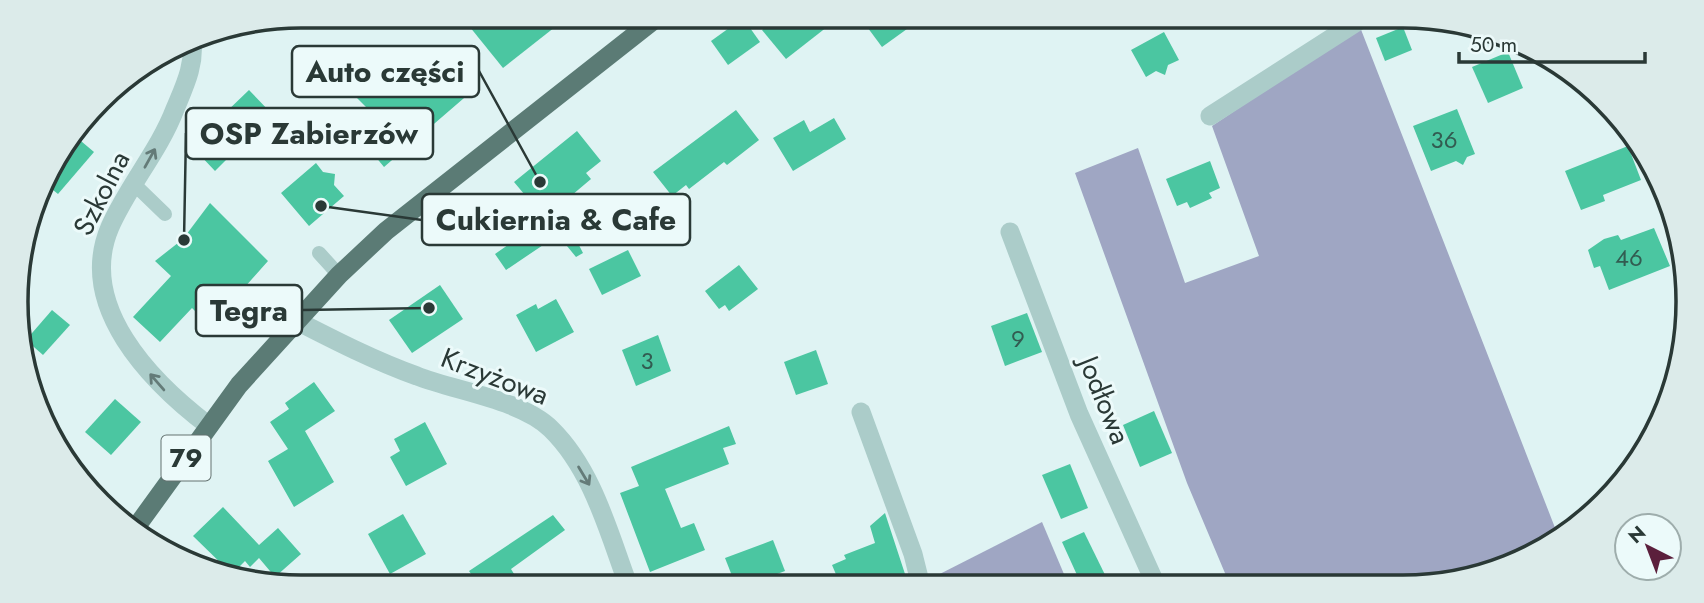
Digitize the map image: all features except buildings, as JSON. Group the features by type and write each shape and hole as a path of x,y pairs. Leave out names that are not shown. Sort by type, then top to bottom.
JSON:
{"main road":[{"name":"79","path":"140,522 239,385 295,320 339,275 386,231 644,28"}],"street":[{"path":"1210,116 1347,28"},
{"name":"Szkolna","path":"193,51 193,63 171,120 111,224 100,254 99,271 126,344 165,391 209,426"},
{"name":"Jodłowa","path":"1010,232 1079,414 1151,575"},
{"name":"Krzyżowa","path":"295,320 415,376 524,412 542,422 568,450 592,490 624,575"},
{"path":"861,412 918,575"}],"lane":[{"path":"135,185 165,214"},
{"path":"319,253 339,275"}],"shaded area":[{"path":"1360,28 1555,528 1507,554 1473,566 1438,573 1226,575 1187,483 1075,173 1138,148 1185,283 1259,256 1212,126"},
{"path":"1042,522 1064,575 938,575"}],"place":[{"name":"Auto części","path":"540,182"},
{"name":"Cukiernia & Cafe","path":"321,206"},
{"name":"OSP Zabierzów","path":"184,240"},
{"name":"Tegra","path":"429,308"}]}
